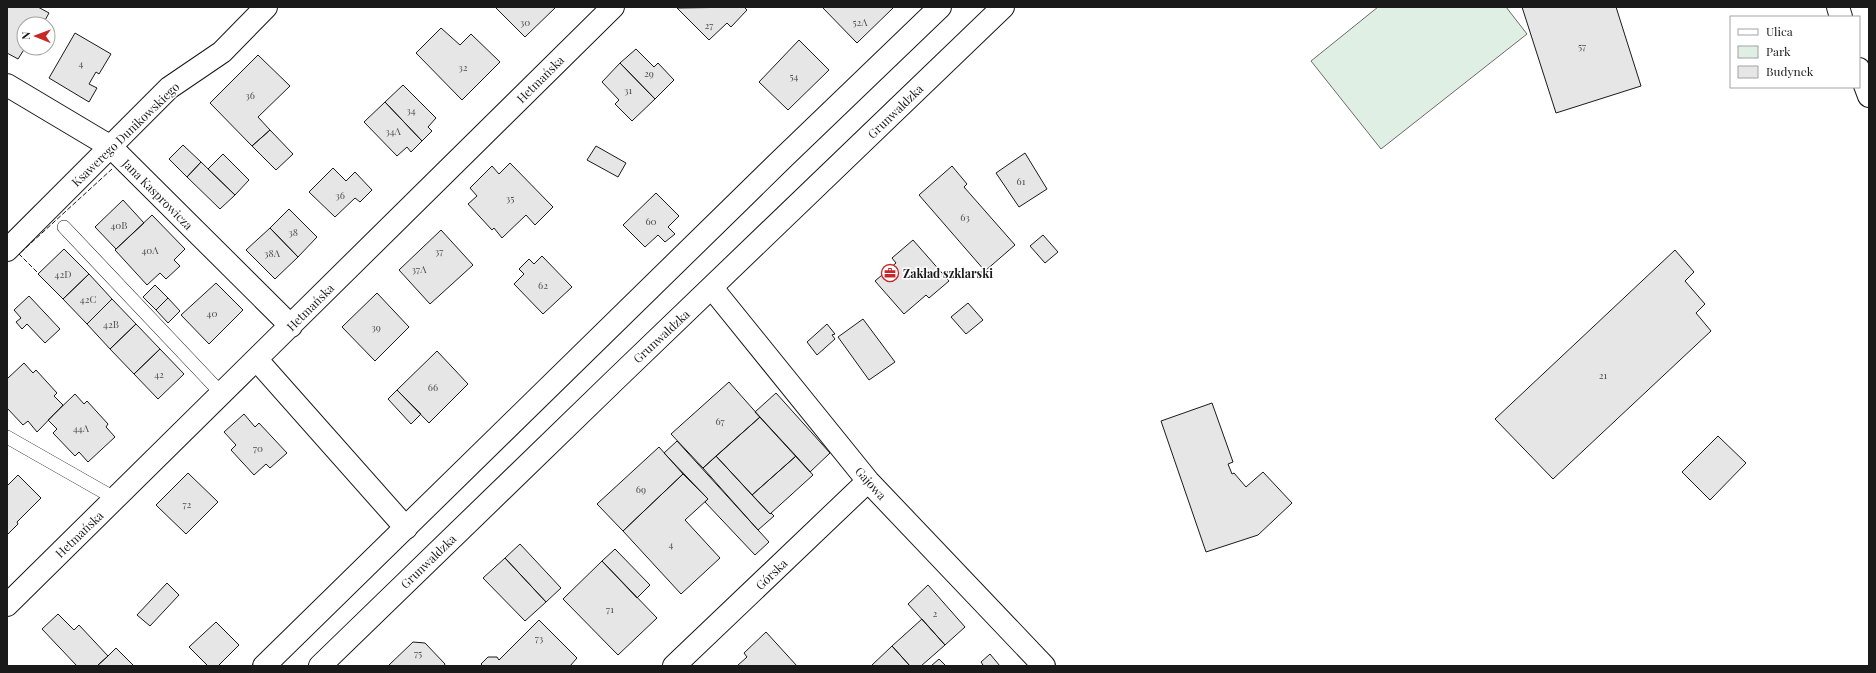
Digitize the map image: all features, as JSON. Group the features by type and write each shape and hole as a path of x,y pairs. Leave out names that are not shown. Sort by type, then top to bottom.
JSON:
{"street":[{"name":"Ksawerego Dunikowskiego","path":"7,250 170,88 222,52 266,7"},
{"name":"Hetmańska","path":"7,605 257,360 612,7"},
{"path":"264,666 777,163 940,7"},
{"name":"Grunwaldzka","path":"320,666 611,383 712,288 1003,7"},
{"path":"1860,72 1869,96"},
{"name":"Jana Kasprowicza","path":"7,85 111,147 291,326"},
{"name":"Gajowa","path":"712,288 868,481 1044,666"},
{"path":"257,360 406,528"},
{"name":"Górska","path":"674,666 868,481"}],"lane":[{"path":"64,227 222,394"},
{"path":"7,437 116,499"}],"green space":[{"path":"1378,7 1506,7 1527,34 1381,149 1311,61"}],"building":[{"path":"7,7 38,7 49,13 47,16 16,16 16,56 20,56 18,59 7,53"},
{"path":"495,7 556,7 525,37"},
{"path":"744,7 747,10 731,27 727,23 709,40 677,8"},
{"path":"822,7 894,7 857,43"},
{"path":"1522,7 1616,7 1641,86 1556,113"},
{"path":"441,28 460,45 471,34 500,62 462,100 416,53"},
{"path":"75,33 111,54 99,74 96,72 89,84 97,88 89,102 49,78"},
{"path":"799,40 829,70 788,110 759,82"},
{"path":"636,49 654,67 658,63 674,80 655,99 620,63"},
{"path":"258,55 290,86 258,117 270,130 252,146 210,103"},
{"path":"620,63 655,99 632,121 615,104 619,100 602,82"},
{"path":"403,85 436,118 428,127 432,131 422,141 385,102"},
{"path":"385,102 422,141 411,152 407,147 397,156 364,122"},
{"path":"270,130 293,154 276,170 252,146"},
{"path":"183,145 201,162 187,177 169,159"},
{"path":"596,146 626,163 618,177 587,160"},
{"path":"1025,153 1047,189 1019,207 996,173"},
{"path":"223,154 249,180 235,195 208,169"},
{"path":"201,162 235,195 220,209 187,177"},
{"path":"510,163 553,207 535,225 526,215 502,238 494,228 492,230 468,204 477,196 470,188 492,166 499,174"},
{"path":"952,166 967,184 964,187 1015,245 985,271 919,195"},
{"path":"333,168 346,181 355,172 372,190 360,202 355,198 335,217 309,192"},
{"path":"656,193 679,216 668,227 675,234 665,242 658,235 645,247 623,225"},
{"path":"123,200 144,223 116,249 95,227"},
{"path":"289,209 317,237 298,257 270,228"},
{"path":"152,215 185,249 174,260 180,266 166,279 160,273 147,285 115,250"},
{"path":"270,228 298,257 275,279 246,250"},
{"path":"441,230 473,265 430,304 399,270"},
{"path":"1043,235 1058,252 1045,263 1030,246"},
{"path":"913,240 949,281 929,298 926,295 904,314 875,281 896,263 892,258"},
{"path":"64,249 89,274 63,299 38,274"},
{"path":"1675,250 1694,272 1685,281 1705,304 1696,313 1711,331 1553,479 1495,419"},
{"path":"542,256 572,287 543,314 514,284 524,274 519,269 529,259 534,264"},
{"path":"89,274 112,299 87,324 63,299"},
{"path":"216,283 243,310 209,344 181,315"},
{"path":"155,285 168,298 156,310 143,297"},
{"path":"377,293 409,327 375,361 342,327"},
{"path":"29,296 60,329 45,343 27,324 22,329 16,322 21,318 14,310"},
{"path":"168,298 180,311 168,323 156,310"},
{"path":"112,299 136,324 110,349 87,324"},
{"path":"968,303 983,320 966,334 951,317"},
{"path":"863,319 895,362 869,380 838,337"},
{"path":"136,324 160,349 134,374 110,349"},
{"path":"827,324 835,334 832,335 835,339 817,355 807,342"},
{"path":"160,349 184,374 158,399 134,374"},
{"path":"437,351 468,384 429,423 397,390"},
{"path":"24,363 33,373 36,370 57,393 54,396 63,405 37,432 28,421 23,425 7,408 7,379"},
{"path":"729,382 760,417 703,468 671,434"},
{"path":"397,390 421,414 411,424 388,399"},
{"path":"776,393 830,453 810,472 755,412"},
{"path":"75,394 84,404 87,401 108,424 106,427 115,437 88,462 79,452 75,456 53,433 57,429 48,420"},
{"path":"1212,403 1233,462 1228,464 1232,474 1234,473 1246,487 1263,472 1292,503 1258,535 1206,552 1161,421"},
{"path":"244,414 255,427 259,423 287,453 270,468 266,464 254,475 231,450 236,445 224,432"},
{"path":"760,417 796,456 752,495 716,456"},
{"path":"1718,436 1746,463 1710,500 1682,472"},
{"path":"677,441 769,542 755,555 705,502 708,499 664,453"},
{"path":"659,447 683,474 623,531 597,504"},
{"path":"716,456 770,514 771,513 774,516 758,530 703,468"},
{"path":"796,456 813,475 770,514 752,495"},
{"path":"188,473 218,502 186,534 156,505"},
{"path":"683,474 708,499 685,520 720,558 681,594 623,531"},
{"path":"18,475 41,498 17,522 18,524 7,535 7,486"},
{"path":"520,544 561,588 546,602 505,558"},
{"path":"615,549 650,585 637,598 602,561"},
{"path":"505,558 546,602 525,621 483,578"},
{"path":"602,561 657,618 618,655 563,599"},
{"path":"167,583 179,595 150,626 137,615"},
{"path":"928,585 965,627 945,645 908,604"},
{"path":"58,614 74,630 79,625 108,656 97,666 77,666 42,629"},
{"path":"922,619 945,645 921,666 910,666 892,646"},
{"path":"539,620 577,658 570,666 483,666 481,664 488,657 497,657 499,660"},
{"path":"216,622 239,645 218,666 208,666 189,647"},
{"path":"766,632 797,666 737,666 747,657 744,653"},
{"path":"413,642 425,643 445,664 444,666 388,666"},
{"path":"892,646 910,666 871,666"},
{"path":"116,648 134,666 97,666 108,656"},
{"path":"990,654 1000,666 981,666 983,665 981,662"},
{"path":"939,659 946,666 931,666"}],"fence":[{"path":"37,272 19,254 112,169"}],"place":[{"name":"Zakład szklarski","path":"890,273"}]}
